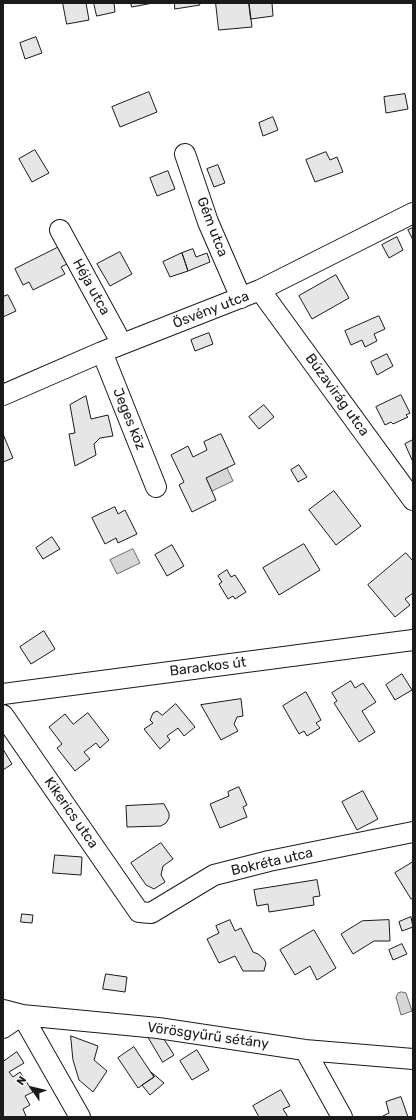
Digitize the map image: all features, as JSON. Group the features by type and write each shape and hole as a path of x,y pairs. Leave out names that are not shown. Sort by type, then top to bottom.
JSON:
{"street":[{"name":"Gém utca","path":"185,154 208,222 241,298"},
{"name":"Ösvény utca","path":"3,395 102,352 260,290 413,213"},
{"name":"Héja utca","path":"60,230 122,344"},
{"name":"Búzavirág utca","path":"260,290 413,500"},
{"name":"Jeges köz","path":"102,352 156,486"},
{"name":"Barackos út","path":"3,694 413,640"},
{"name":"Kikerics utca","path":"3,715 139,912"},
{"name":"Bokréta utca","path":"139,912 151,913 214,875 270,861 413,832"},
{"name":"Vörösgyűrű sétány","path":"3,1010 22,1015 158,1028 305,1050 413,1059"},
{"path":"3,1028 22,1015 80,1117"},
{"path":"305,1050 342,1117"}],"shaded area":[{"path":"227,468 233,481 212,491 206,478"},
{"path":"133,549 140,563 117,574 110,560"},
{"path":"398,993 406,993 412,1011 401,1015 396,997"}],"building":[{"path":"63,3 86,3 89,20 67,24"},
{"path":"94,3 114,3 115,12 97,16"},
{"path":"131,3 153,3 132,7"},
{"path":"175,3 199,3 200,5 175,9"},
{"path":"216,3 249,3 252,27 219,30"},
{"path":"249,3 272,3 273,16 251,19"},
{"path":"36,37 42,53 25,59 20,43"},
{"path":"149,92 157,112 120,127 112,107"},
{"path":"405,94 408,109 386,113 384,97"},
{"path":"273,117 278,130 263,136 259,123"},
{"path":"35,150 49,173 32,182 19,159"},
{"path":"326,152 330,160 337,157 343,172 315,182 306,160"},
{"path":"218,165 225,183 214,187 207,169"},
{"path":"168,171 175,189 157,196 150,178"},
{"path":"413,228 413,240 408,230"},
{"path":"397,237 403,250 389,258 382,245"},
{"path":"59,247 67,264 61,267 65,274 33,290 29,282 23,285 15,269"},
{"path":"193,249 196,257 207,253 210,262 188,271 182,253"},
{"path":"120,252 132,274 110,286 97,264"},
{"path":"182,253 188,271 170,277 163,262"},
{"path":"336,275 349,298 312,319 299,296"},
{"path":"8,295 16,311 3,317 3,297"},
{"path":"379,316 385,329 374,334 377,341 365,347 362,340 351,345 345,331"},
{"path":"209,333 213,344 195,351 191,340"},
{"path":"387,354 393,366 377,375 371,362"},
{"path":"401,395 410,413 406,415 408,417 393,424 391,422 385,425 376,407"},
{"path":"86,396 91,419 108,415 113,436 100,438 94,444 96,455 75,466 69,434 75,433 70,405"},
{"path":"264,405 274,417 259,429 249,417"},
{"path":"3,434 13,458 3,462"},
{"path":"221,434 235,464 206,478 216,500 192,512 179,485 184,482 171,455 188,446 193,457 207,450 204,442"},
{"path":"413,440 413,459 412,460 405,444"},
{"path":"299,465 307,477 298,482 291,470"},
{"path":"334,491 361,526 336,545 309,510"},
{"path":"115,507 118,514 125,510 137,534 118,543 116,538 105,544 92,518"},
{"path":"52,537 60,549 43,559 36,548"},
{"path":"304,544 320,570 279,595 263,568"},
{"path":"172,545 184,566 167,576 155,555"},
{"path":"406,553 413,561 413,593 405,599 410,605 395,617 368,585"},
{"path":"227,570 231,577 235,575 246,592 235,599 233,596 228,599 219,584 222,582 218,576"},
{"path":"44,631 55,649 31,664 20,647"},
{"path":"402,674 412,690 395,700 386,685"},
{"path":"351,681 355,688 363,683 376,702 362,711 375,732 359,742 334,703 337,701 332,693"},
{"path":"306,692 321,720 316,723 320,728 307,736 304,731 299,734 283,706"},
{"path":"241,699 243,716 237,717 234,724 238,731 221,740 201,705"},
{"path":"176,704 195,727 184,736 178,728 167,736 170,740 160,749 144,729 153,723 150,720 153,713 157,711 162,715"},
{"path":"88,713 109,740 100,748 96,743 84,752 90,759 75,771 57,748 62,744 49,727 65,714 73,724"},
{"path":"3,749 12,764 3,770"},
{"path":"239,787 247,805 243,807 247,817 220,828 210,804 229,796 228,792"},
{"path":"363,791 378,819 357,830 342,802"},
{"path":"164,804 169,813 169,818 166,823 161,826 127,827 126,806"},
{"path":"161,843 173,859 163,866 161,875 165,882 154,889 146,885 131,863"},
{"path":"55,855 82,857 81,875 53,873"},
{"path":"413,862 413,898 411,899 395,873"},
{"path":"317,880 320,896 313,897 314,905 269,912 268,904 257,906 254,890"},
{"path":"22,914 33,915 32,923 21,922"},
{"path":"411,917 413,927 402,931 399,922"},
{"path":"230,920 235,931 241,928 253,952 264,959 266,963 264,971 243,971 235,956 219,963 207,939 219,933 216,926"},
{"path":"389,920 390,941 374,941 353,954 341,934 362,921"},
{"path":"314,930 336,968 317,980 310,966 295,975 280,950"},
{"path":"402,944 407,954 393,960 389,950"},
{"path":"106,974 127,977 125,992 103,989"},
{"path":"147,1035 162,1036 174,1055 163,1062"},
{"path":"71,1036 98,1046 94,1060 107,1071 93,1092 79,1080 73,1060"},
{"path":"134,1047 154,1077 138,1088 118,1058"},
{"path":"197,1050 209,1070 192,1080 180,1061"},
{"path":"17,1052 24,1063 9,1072 13,1077 20,1072 33,1092 25,1096 30,1105 23,1109 26,1116 3,1117 3,1062"},
{"path":"151,1072 164,1083 150,1095 142,1085 154,1077"},
{"path":"281,1090 290,1106 283,1109 288,1117 259,1117 253,1106"},
{"path":"401,1097 408,1117 381,1117 389,1113 386,1102"}]}
